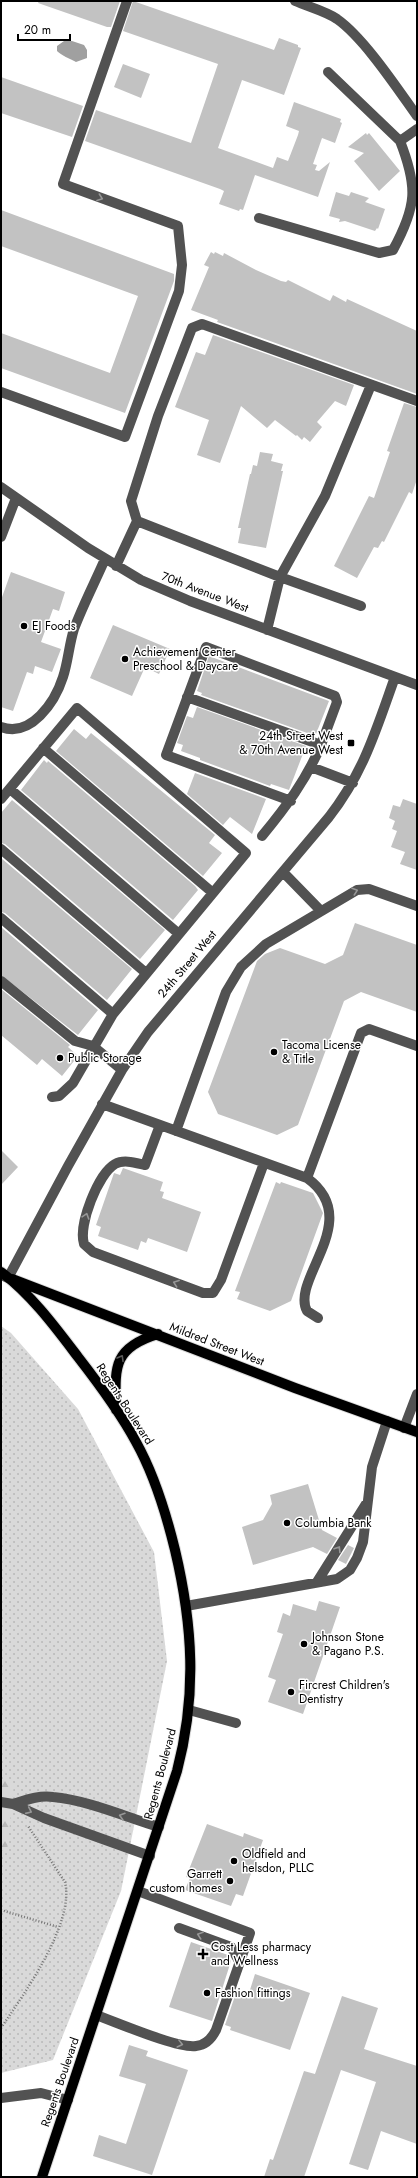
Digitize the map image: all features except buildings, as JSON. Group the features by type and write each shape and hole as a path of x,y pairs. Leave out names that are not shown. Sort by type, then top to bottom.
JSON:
{"main road":[{"name":"Mildred Street West","path":"3,1275 295,1388 417,1432"},
{"name":"Regents Boulevard","path":"3,1275 60,1335 116,1410 136,1442 152,1475 167,1514 186,1606 191,1657 188,1710 184,1743 150,1856 42,2177"},
{"path":"116,1410 115,1374 119,1360 134,1343 158,1334"}],"street":[{"path":"1,392 125,437 179,291 182,265 178,226 63,184 127,1"},
{"path":"295,1 336,19 351,30 417,116"},
{"path":"259,218 379,253 393,250 402,233 414,193 410,164 400,141 328,72"},
{"path":"400,141 417,129"},
{"path":"116,566 138,521 131,501 158,416 192,328 202,324 417,401"},
{"path":"267,630 280,577 325,496 371,385"},
{"name":"70th Avenue West","path":"1,488 105,559 141,580 190,601 417,685"},
{"path":"1,537 16,498"},
{"path":"138,521 280,577 361,606"},
{"path":"1,727 14,730 28,726 42,714 53,698 63,678 74,631 105,559"},
{"path":"262,836 291,801 311,767 337,702 335,696 206,647 166,755 291,801"},
{"name":"24th Street West","path":"3,1275 122,1070 163,1013 329,817 353,783 371,745 395,677"},
{"path":"187,697 321,745"},
{"path":"1,799 76,708 246,853 113,1014 93,1046 73,1083 59,1096 52,1097"},
{"path":"44,748 213,893"},
{"path":"311,767 353,783"},
{"path":"10,789 179,934"},
{"path":"1,850 146,973"},
{"path":"282,872 321,911"},
{"path":"176,1131 226,992 241,967 258,950 348,894 364,889 417,906"},
{"path":"1,918 113,1014"},
{"path":"1,981 75,1041 93,1046 122,1070"},
{"path":"307,1178 361,1033 369,1029 417,1046"},
{"path":"102,1104 307,1178 321,1193 328,1213 328,1231 304,1300 307,1311 318,1318"},
{"path":"160,1125 145,1165 120,1162 114,1165 107,1172 94,1194 84,1220 82,1234 84,1244 99,1255 206,1294 213,1293 222,1280 264,1162"},
{"path":"404,1428 417,1394"},
{"path":"186,1606 337,1579 350,1570 357,1558 362,1542 372,1467 387,1421"},
{"path":"318,1582 368,1502"},
{"path":"188,1710 236,1723"},
{"path":"13,1804 36,1798 52,1797 77,1802 159,1827"},
{"path":"1,1802 13,1804 51,1820 150,1856"},
{"path":"96,2015 186,2046 194,2047 207,2042 216,2030 250,1933 138,1891"},
{"path":"179,1928 231,1946 239,1961"},
{"path":"1,2098 41,2093 68,2100"}],"path":[{"path":"1,2028 39,1971 58,1927 67,1892 65,1882 13,1804"},
{"path":"1,1910 58,1927"}],"green space":[{"path":"1,1326 11,1333 78,1409 154,1552 167,1661 121,1891 53,2060 1,2073"},
{"path":"1,1779 14,1783 7,1852 1,1850"}],"shaded area":[{"path":"64,41 72,41 84,45 87,50 87,58 76,62 57,51 57,46"}],"place":[{"name":"EJ Foods","path":"24,626"},
{"name":"Achievement Center Preschool & Daycare","path":"125,659"},
{"name":"24th Street West & 70th Avenue West","path":"351,743"},
{"name":"Tacoma License & Title","path":"274,1052"},
{"name":"Public Storage","path":"60,1058"},
{"name":"Columbia Bank","path":"287,1523"},
{"name":"Johnson Stone & Pagano P.S.","path":"304,1644"},
{"name":"Fircrest Children's Dentistry","path":"291,1692"},
{"name":"Oldfield and helsdon, PLLC","path":"234,1861"},
{"name":"Garrett custom homes","path":"230,1881"},
{"name":"Cost Less pharmacy and Wellness","path":"203,1954"},
{"name":"Fashion fittings","path":"207,1993"}]}
